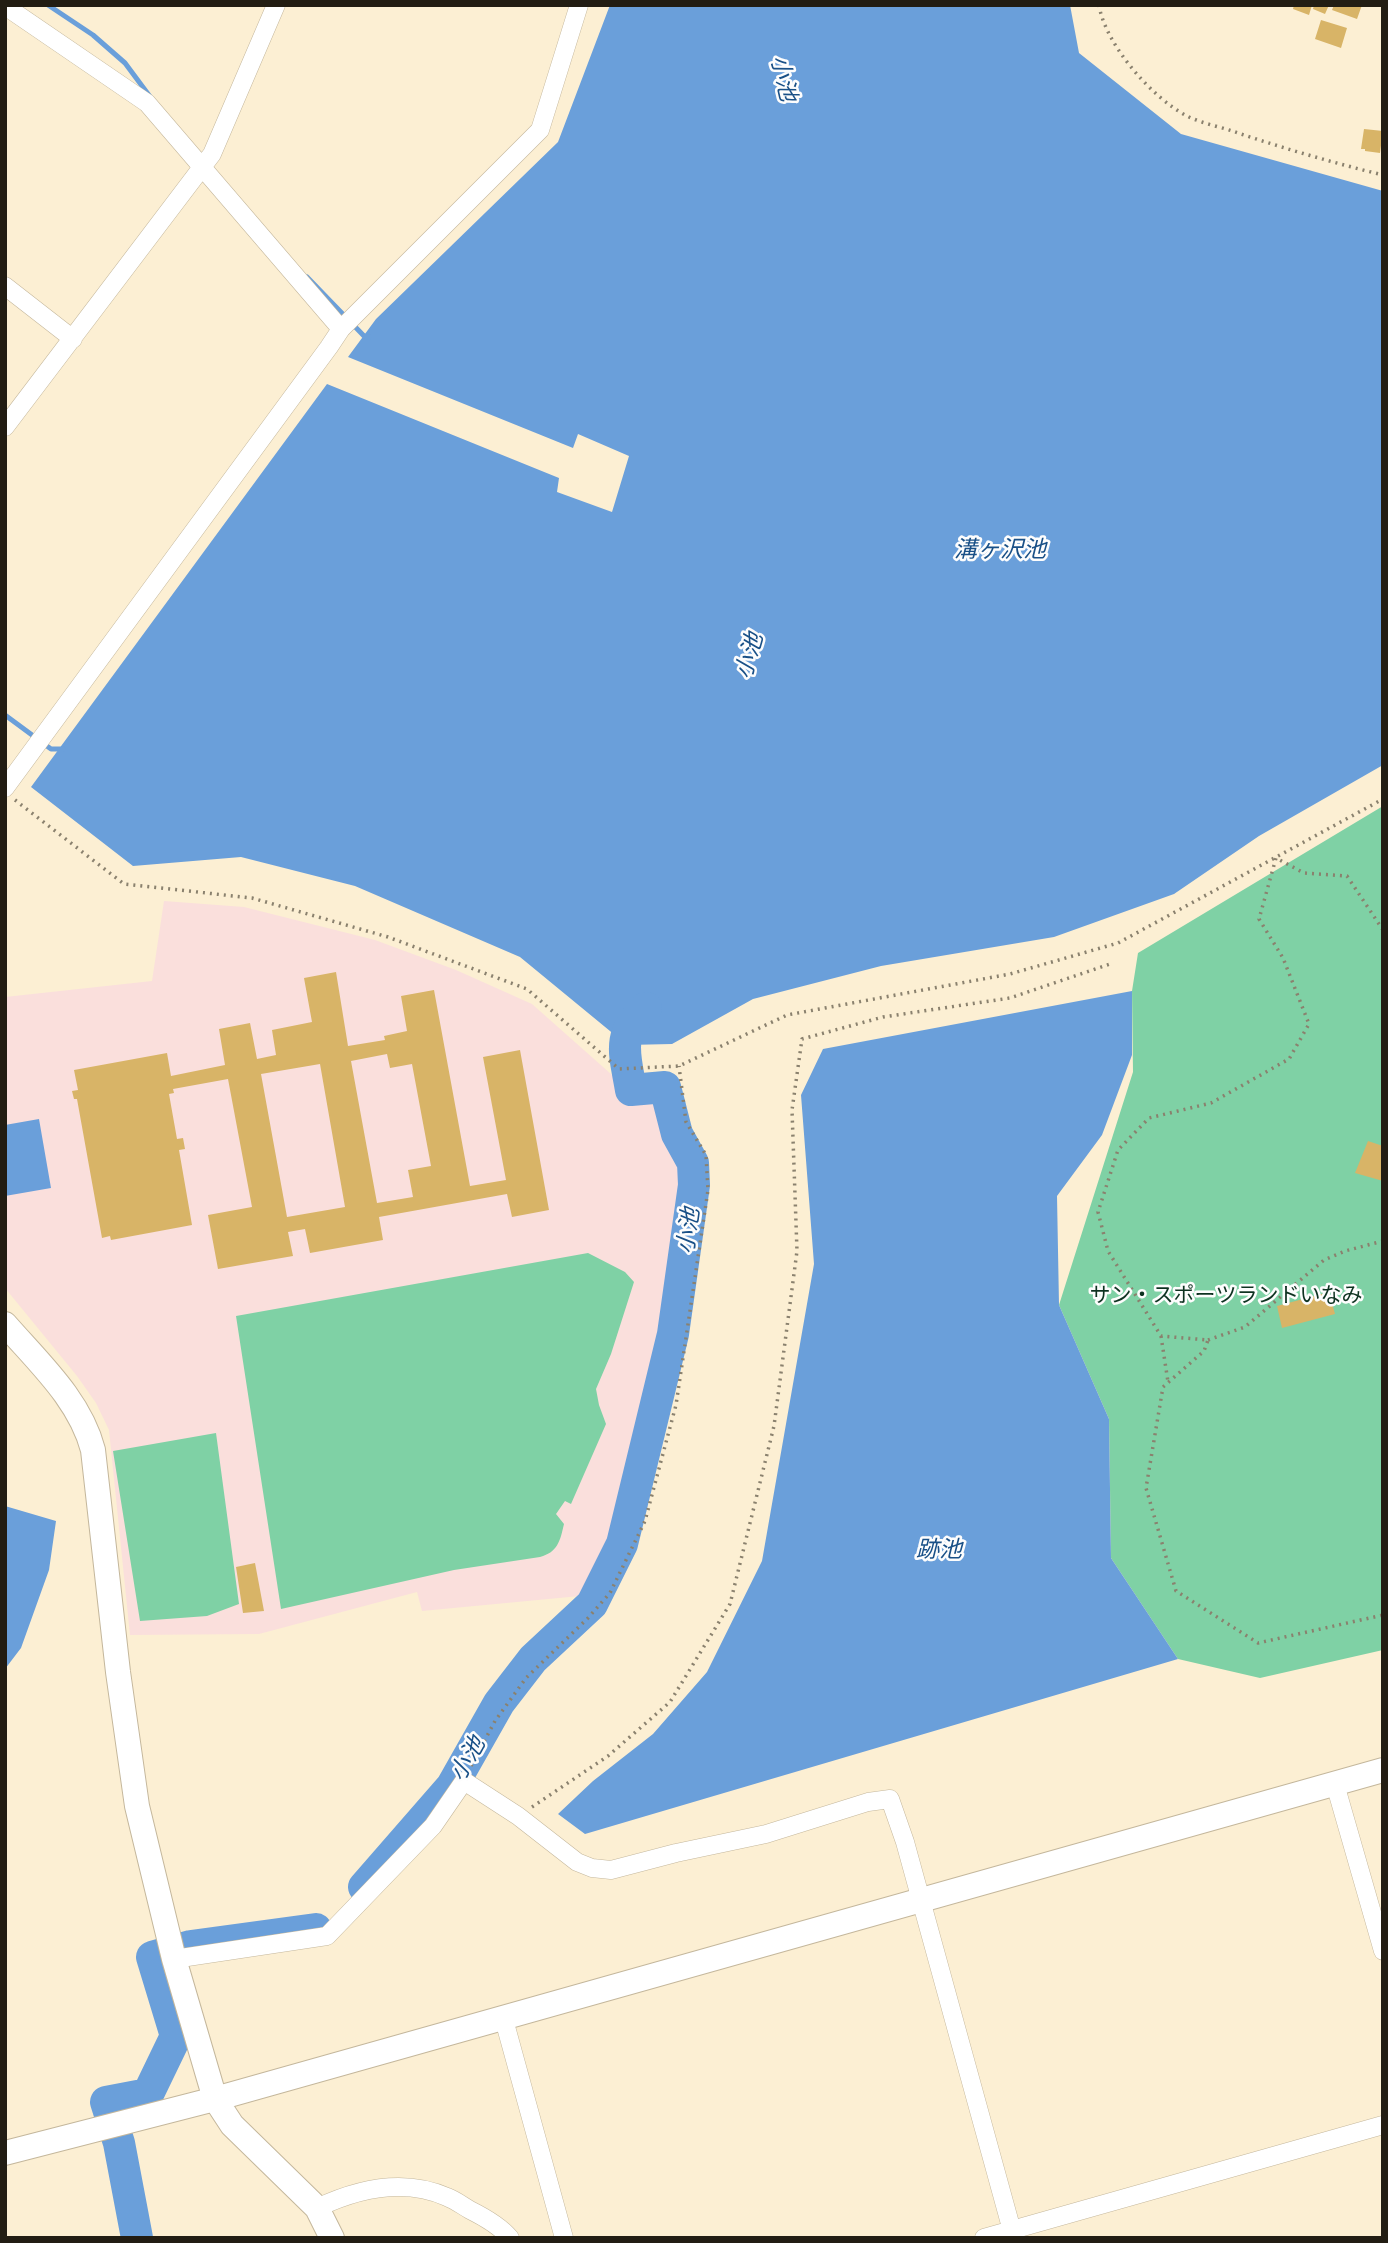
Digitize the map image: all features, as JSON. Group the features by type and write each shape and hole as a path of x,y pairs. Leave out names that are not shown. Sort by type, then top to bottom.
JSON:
{"street":[{"path":"5,428 212,154 276,5"},
{"path":"5,790 341,329 540,130 579,5"},
{"path":"5,6 147,103 341,329"},
{"path":"5,286 73,339"},
{"path":"5,1324 74,1405 89,1434 137,1806 174,1959 215,2099 232,2125 317,2208 332,2238"},
{"path":"5,2153 215,2099 1383,1770"},
{"path":"174,1959 327,1936 433,1826 464,1781 518,1816 577,1862 592,1868 611,1870 766,1834 868,1802 890,1799 905,1843 1013,2234"},
{"path":"1335,1784 1383,1951"},
{"path":"503,2016 564,2238"},
{"path":"984,2238 1013,2234 1383,2125"},
{"path":"317,2208 344,2195 386,2187 420,2189 447,2196 510,2238"}],"path":[{"path":"1098,5 1106,28 1136,72 1166,102 1188,116 1299,153 1383,175"},
{"path":"5,790 124,884 252,898 388,937 527,989 619,1069 679,1066 787,1015 1010,974 1118,943 1383,800"},
{"path":"1276,858 1304,873 1347,876 1383,930"},
{"path":"1168,1382 1161,1336 1108,1251 1098,1212 1118,1150 1149,1118 1211,1103 1289,1059 1309,1024 1283,958 1259,919 1276,858"},
{"path":"518,1816 608,1756 670,1702 730,1604 774,1426 797,1251 792,1110 802,1039 883,1017 1010,998 1110,964"},
{"path":"464,1781 495,1721 526,1678 610,1593 645,1521 676,1405 708,1190 706,1155 686,1122 679,1066"},
{"path":"1161,1336 1208,1340 1245,1327 1324,1260 1345,1251 1383,1241"},
{"path":"1208,1340 1204,1351 1163,1387 1146,1488 1176,1591 1258,1643 1383,1615"}],"shaded area":[{"path":"164,901 244,907 375,940 456,970 532,1004 620,1082 619,1100 656,1101 686,1181 664,1345 619,1517 580,1596 422,1611 417,1592 259,1634 130,1635 109,1430 96,1403 77,1376 5,1288 5,997 152,981"}],"green space":[{"name":"サン・スポーツランドいなみ","path":"1383,806 1383,1650 1260,1678 1178,1659 1111,1558 1109,1419 1059,1305 1133,1072 1132,991 1138,953"},
{"path":"588,1253 625,1272 634,1282 611,1354 596,1389 606,1424 571,1504 565,1501 556,1514 564,1524 554,1549 540,1557 454,1570 281,1609 236,1316"},
{"path":"216,1433 239,1604 207,1616 140,1621 113,1451"}],"water":[{"name":"溝ヶ沢池","path":"610,5 1070,5 1079,53 1181,134 1383,191 1383,765 1259,836 1174,894 1054,937 881,966 753,999 672,1044 627,1045 520,957 355,886 241,857 133,866 31,787 327,384 559,478 557,492 612,512 629,456 578,434 573,448 348,357 376,319 558,142"},
{"name":"跡池","path":"1132,991 1132,1055 1102,1135 1057,1196 1059,1305 1109,1419 1111,1558 1178,1659 585,1834 558,1814 593,1781 653,1734 707,1672 762,1561 814,1264 801,1095 823,1049"},
{"path":"39,1119 51,1188 5,1196 5,1125"},
{"path":"5,1506 56,1521 49,1570 21,1648 5,1669"}],"building":[{"path":"1294,5 1312,5 1309,15 1293,9"},
{"path":"1314,5 1329,5 1325,14 1313,9"},
{"path":"1334,5 1362,5 1357,19 1332,10"},
{"path":"1321,20 1347,28 1341,48 1315,39"},
{"path":"1364,129 1383,131 1380,153 1361,149"},
{"path":"336,972 348,1046 385,1040 384,1036 407,1031 401,996 434,990 470,1186 506,1180 483,1057 520,1050 549,1210 512,1217 507,1194 379,1217 383,1240 310,1253 305,1229 288,1232 293,1256 218,1269 208,1215 252,1207 228,1079 173,1089 174,1093 169,1094 177,1139 183,1138 185,1149 179,1150 192,1225 111,1240 110,1236 102,1238 77,1099 74,1099 72,1091 78,1090 74,1070 167,1053 171,1076 225,1065 219,1029 250,1023 257,1059 276,1055 272,1030 312,1022 304,978","holes":["387,1054 390,1068 412,1064 431,1166 408,1170 413,1197 377,1203 351,1061","320,1064 345,1207 287,1217 261,1074"]},
{"path":"1368,1141 1383,1146 1383,1181 1355,1173"},
{"path":"1329,1292 1335,1314 1282,1328 1277,1306"},
{"path":"255,1563 264,1611 243,1613 236,1567"}],"waterway":[{"path":"48,5 93,35 125,63 151,98"},
{"path":"307,277 364,336 369,337"},
{"path":"5,715 51,749 63,749"},
{"name":"小池","path":"364,1887 452,1786 499,1703 533,1659 592,1604 622,1544 673,1334 694,1185 693,1163 677,1134 665,1087 631,1090 625,1055 626,1036 636,1018 646,1008"},
{"name":"小池","path":"137,2238 119,2143 106,2102 148,2094 176,2036 152,1957 191,1946 316,1929"}]}
